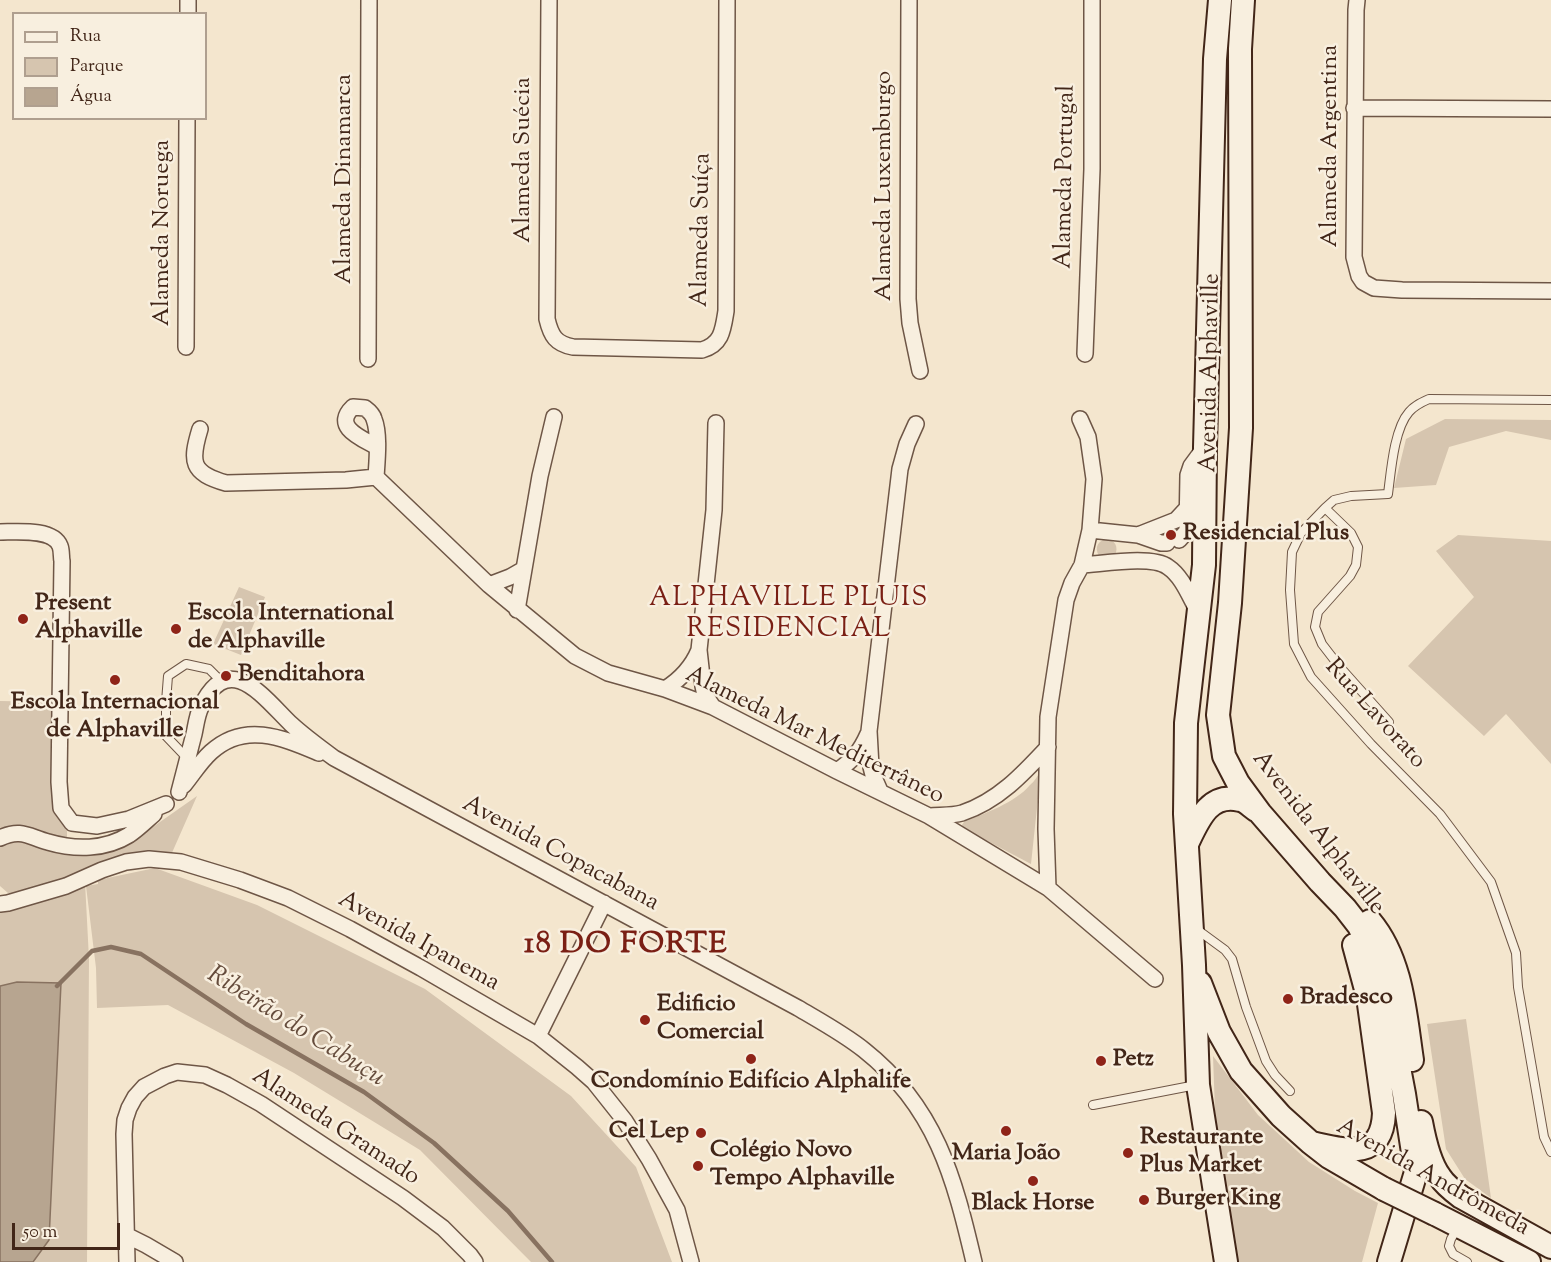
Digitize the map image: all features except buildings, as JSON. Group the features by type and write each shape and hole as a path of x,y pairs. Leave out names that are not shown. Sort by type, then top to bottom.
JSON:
{"main road":[{"name":"Avenida Alphaville","path":"1220,0 1215,59 1204,565 1186,723 1185,814 1198,1085 1226,1262"},
{"name":"Avenida Alphaville","path":"1243,0 1240,49 1241,428 1230,603 1218,715 1224,756 1238,783 1260,813 1359,926 1371,950 1385,994 1416,1172 1389,1262"},
{"path":"1205,447 1221,444 1235,449 1240,454"},
{"path":"1187,844 1196,825 1214,802 1227,798 1242,800 1260,813"},
{"name":"Avenida Andrômeda","path":"1301,859 1353,900 1378,931 1392,958 1403,1000 1422,1128 1433,1164 1440,1177 1452,1191 1461,1197 1551,1247"},
{"path":"1311,1143 1353,1151 1369,1146 1378,1138 1383,1125 1384,1113 1368,998 1345,908"},
{"name":"Avenida Andrômeda","path":"1194,965 1219,1032 1241,1071 1281,1116 1311,1143 1353,1172 1528,1262"}],"street":[{"name":"Alameda Dinamarca","path":"368,359 369,0"},
{"name":"Alameda Suécia","path":"547,319 549,0"},
{"name":"Alameda Suíça","path":"547,319 550,331 557,340 573,347 702,350 718,341 726,311 727,0"},
{"name":"Alameda Luxemburgo","path":"909,0 908,299 910,323 920,371"},
{"name":"Alameda Portugal","path":"1085,354 1092,169 1092,0"},
{"name":"Alameda Argentina","path":"1357,0 1353,257 1359,276 1363,282 1374,288 1551,291"},
{"path":"1354,108 1551,110"},
{"name":"Alameda Noruega","path":"186,347 187,120"},
{"path":"518,610 540,476 554,417"},
{"path":"1048,888 1046,830 1048,717 1066,600 1071,583 1082,565 1090,530 1094,479 1088,437 1080,419"},
{"path":"713,707 702,686 699,650 714,510 716,423"},
{"path":"880,791 871,767 869,731 900,469 916,424"},
{"path":"200,429 194,448 194,460 200,471 209,478 226,483 376,477 377,447"},
{"path":"1090,530 1134,534 1161,543 1173,542 1187,531 1188,475 1191,466 1205,447"},
{"name":"Alameda Mar Mediterrâneo","path":"376,477 489,585 575,656 608,673 666,689 713,707 929,816 1048,888 1155,979"},
{"path":"1134,534 1176,520 1188,507"},
{"path":"0,532 36,532 55,539 60,547 62,561 59,782 61,808 72,823 98,826 129,819 166,804"},
{"path":"1127,561 1134,534"},
{"path":"1082,565 1153,561 1168,566 1180,579 1199,615"},
{"path":"489,585 524,569"},
{"path":"666,689 690,667 699,650"},
{"name":"Avenida Copacabana","path":"222,682 228,679 253,686 292,724 334,758"},
{"path":"179,792 200,709 208,694 222,682"},
{"path":"837,771 862,749 869,731"},
{"name":"Avenida Copacabana","path":"0,838 15,833 25,833 47,842 72,848 94,847 116,841 129,835 179,792 211,752 226,741 243,735 266,735 285,739 334,758 798,1008 864,1050 910,1095 933,1131 949,1168 975,1262"},
{"path":"929,816 960,813 982,804 1022,775 1048,747"},
{"name":"Avenida Ipanema","path":"3,902 66,886 126,862 149,859 181,862 288,898 421,968 538,1036 577,1066 594,1082 625,1121 649,1158 677,1210 691,1262"},
{"path":"538,1036 604,903"},
{"name":"Alameda Gramado","path":"126,1235 125,1120 135,1097 144,1087 177,1072 205,1075 261,1104 394,1192 443,1228 475,1262"},
{"path":"126,1235 127,1262"},
{"path":"126,1235 175,1262"}],"lane":[{"name":"Rua Lavorato","path":"1551,400 1430,399 1418,404 1408,412 1401,424 1388,494 1351,496 1334,500 1325,508 1301,533 1292,552 1290,590 1294,644 1311,677 1371,744 1440,814 1491,882 1516,953 1518,987 1544,1137 1551,1152"},
{"path":"1325,508 1351,533 1358,547 1356,565 1350,576 1318,612 1315,627 1322,644 1339,666 1389,722"},
{"path":"188,758 166,736 168,676 186,664 208,669 222,682"},
{"path":"1192,925 1225,950 1232,959 1246,1007 1266,1061 1290,1091"},
{"path":"1093,1106 1198,1085"},
{"path":"1458,1225 1449,1246 1453,1254 1467,1262"}],"green space":[{"path":"1445,419 1551,420 1551,440 1506,431 1449,447 1436,485 1394,488 1406,439"},
{"path":"1458,535 1551,541 1551,764 1506,714 1484,736 1408,666 1474,597 1436,551"},
{"path":"1105,539 1114,542 1116,552 1115,555 1101,558 1097,547"},
{"path":"239,587 265,597 241,655 213,644"},
{"path":"0,701 53,702 54,798 58,816 67,828 67,841 38,831 4,828 0,831"},
{"path":"1041,770 1031,864 963,828 964,822 1016,797 1033,782"},
{"path":"197,796 171,855 85,871 20,895 8,893 0,886 0,844 13,838 37,843 127,841 150,829"},
{"path":"155,868 257,905 425,989 571,1096 636,1167 672,1262 531,1262 420,1150 294,1073 168,1005 97,1008 96,968 86,886 98,884 98,880"},
{"path":"85,882 89,959 87,1262 0,1262 0,910"},
{"path":"1466,1019 1491,1198 1465,1179 1446,1149 1427,1024"},
{"path":"1213,1056 1258,1115 1309,1162 1378,1203 1362,1262 1237,1262 1224,1192 1215,1111"}],"water":[{"path":"17,982 61,983 49,1240 33,1262 0,1262 0,986"}],"waterway":[{"name":"Ribeirão do Cabuçu","path":"57,986 92,951 111,947 141,954 246,1024 364,1092 434,1143 508,1211 552,1262"}],"place":[{"name":"Residencial Plus","path":"1171,535"},
{"name":"Present Alphaville","path":"23,619"},
{"name":"Escola International de Alphaville","path":"176,629"},
{"name":"Benditahora","path":"226,676"},
{"name":"Escola Internacional de Alphaville","path":"115,680"},
{"name":"Bradesco","path":"1288,999"},
{"name":"Edificio Comercial","path":"645,1020"},
{"name":"Condomínio Edifício Alphalife","path":"751,1059"},
{"name":"Petz","path":"1101,1061"},
{"name":"Maria João","path":"1006,1131"},
{"name":"Cel Lep","path":"701,1133"},
{"name":"Restaurante Plus Market","path":"1128,1153"},
{"name":"Colégio Novo Tempo Alphaville","path":"698,1166"},
{"name":"Black Horse","path":"1033,1181"},
{"name":"Burger King","path":"1144,1200"}],"district":[{"name":"ALPHAVILLE PLUIS RESIDENCIAL","path":"789,616"},
{"name":"18 DO FORTE","path":"626,947"}]}
